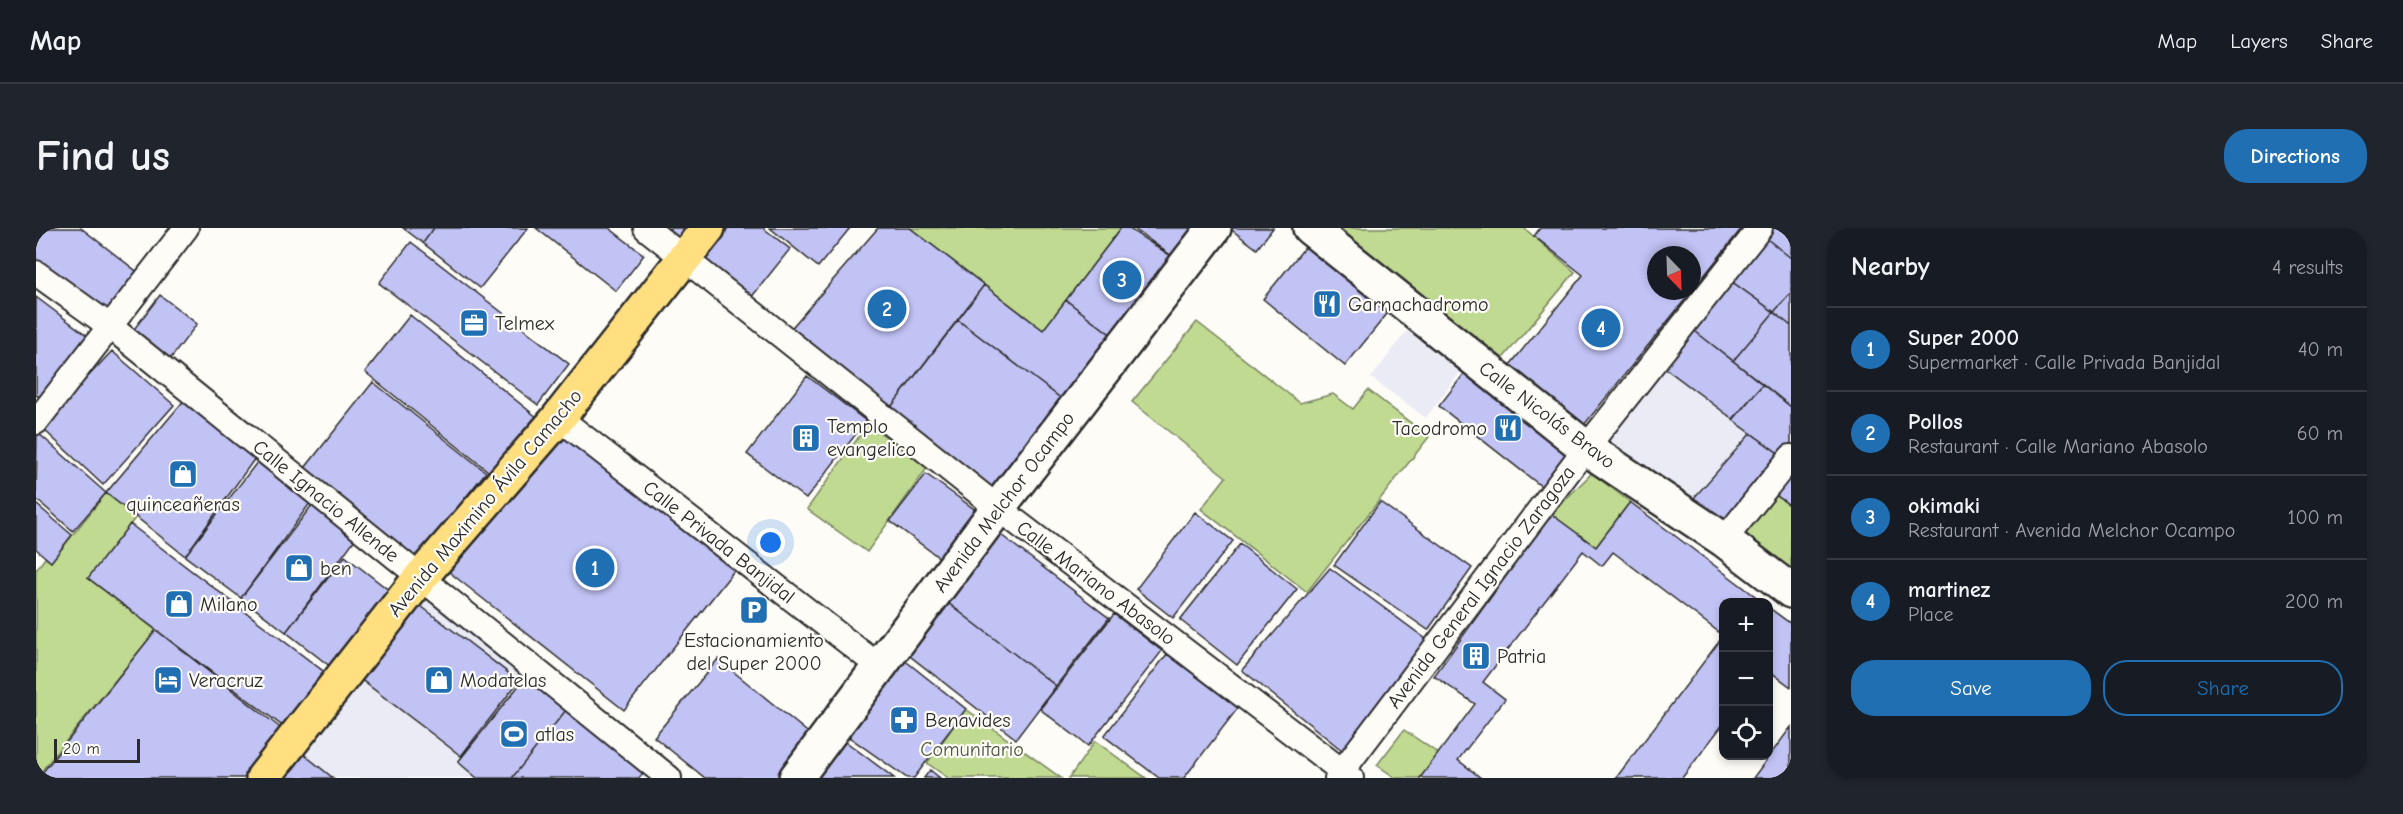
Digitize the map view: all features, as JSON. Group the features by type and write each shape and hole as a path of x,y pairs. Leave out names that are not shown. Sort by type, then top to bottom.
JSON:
{"main road":[{"name":"Avenida Maximino Ávila Camacho","path":"262,778 420,578 555,422 708,228"}],"street":[{"path":"36,422 186,228"},
{"name":"Calle Mariano Abasolo","path":"646,228 998,508 1344,776"},
{"name":"Avenida Melchor Ocampo","path":"796,778 998,508 1214,228"},
{"name":"Calle Nicolás Bravo","path":"1310,228 1586,448 1724,540 1791,591"},
{"name":"Avenida General Ignacio Zaragoza","path":"1344,776 1586,448 1760,228"},
{"name":"Calle Ignacio Allende","path":"36,273 111,327 669,778"},
{"name":"Calle Privada Banjidal","path":"555,422 572,428 880,667"},
{"path":"1724,540 1791,457"}],"shaded area":[{"path":"1412,324 1466,364 1426,418 1371,378"},
{"path":"1661,365 1751,433 1685,508 1595,444"},
{"path":"422,596 653,778 273,778"}],"green space":[{"path":"910,228 1121,228 1043,330"},
{"path":"1322,228 1524,228 1575,272 1494,369"},
{"path":"1197,322 1300,403 1333,394 1353,409 1368,390 1429,437 1307,592 1201,509 1226,477 1132,402"},
{"path":"868,424 928,467 867,552 807,509"},
{"path":"1592,473 1630,502 1596,547 1551,514"},
{"path":"1770,491 1791,506 1791,569 1737,531"},
{"path":"106,493 136,517 88,578 156,630 36,778 36,570 45,558 51,562"},
{"name":"Comunitario","path":"966,709 1061,778 948,778 927,763"},
{"path":"1404,730 1439,754 1420,778 1396,778 1377,765"},
{"name":"Comunitario","path":"1095,741 1146,778 1069,778"}],"building":[{"path":"36,228 81,228 140,274 107,316 36,261"},
{"path":"403,228 434,228 423,243"},
{"path":"434,228 528,228 480,288 423,243"},
{"path":"536,228 609,228 644,255 616,291"},
{"path":"664,228 694,228 682,242"},
{"path":"728,228 763,228 790,249 750,299 702,260"},
{"path":"770,228 850,228 818,267"},
{"path":"878,228 910,228 984,285 888,411 788,332"},
{"path":"1121,228 1128,228 1179,261 1114,337 1066,300"},
{"path":"1133,228 1205,228 1179,261"},
{"path":"1229,228 1273,228 1257,249"},
{"path":"1540,228 1742,228 1701,280 1701,246 1647,246 1647,300 1685,300 1584,425 1510,365 1583,275 1534,236"},
{"path":"1769,228 1791,228 1791,258 1762,235"},
{"path":"1767,239 1791,258 1791,293 1774,312 1731,281"},
{"name":"Telmex","path":"411,242 569,364 538,405 379,283"},
{"name":"Garnachadromo","path":"1309,242 1391,309 1345,366 1263,299"},
{"path":"1731,281 1774,312 1733,361 1691,328"},
{"path":"984,285 1043,330 1066,300 1114,337 1067,403 958,320"},
{"path":"1791,293 1791,326 1774,312"},
{"path":"160,295 197,324 165,366 128,337"},
{"path":"36,297 89,337 41,398 36,395"},
{"path":"1774,312 1791,326 1791,407 1733,361"},
{"path":"410,315 543,422 498,479 365,372"},
{"path":"958,320 1067,403 997,494 888,411"},
{"path":"1691,328 1763,384 1733,419 1661,365"},
{"path":"112,351 174,405 103,485 41,427"},
{"name":"Tacodromo","path":"1471,365 1578,449 1546,490 1439,406"},
{"name":"Templo evangelico","path":"807,376 866,421 806,499 747,454"},
{"path":"373,382 486,472 417,558 305,468"},
{"path":"1763,384 1791,407 1791,451 1785,458 1733,420"},
{"name":"quinceañeras","path":"186,398 258,454 185,556 106,493"},
{"path":"570,429 740,563 624,710 449,572"},
{"path":"37,432 106,493 73,531 36,499"},
{"path":"1751,433 1785,458 1724,534 1685,508"},
{"path":"261,457 313,499 241,598 185,556"},
{"path":"1791,467 1791,506 1770,491"},
{"path":"926,474 981,514 945,562 890,521"},
{"path":"1380,502 1472,568 1428,630 1334,565"},
{"name":"Patria","path":"1630,502 1758,598 1719,598 1719,632 1613,552 1602,566 1583,551 1483,682 1505,699 1458,760 1481,778 1420,778 1475,704 1434,676 1551,514 1596,547"},
{"path":"36,504 72,535 51,562 36,549"},
{"name":"ben","path":"312,505 356,538 286,632 241,598"},
{"path":"1195,512 1233,541 1173,618 1136,589"},
{"name":"Milano","path":"130,524 327,674 285,728 88,578"},
{"path":"992,528 1109,618 1056,686 939,596"},
{"path":"1240,544 1297,589 1237,665 1180,620"},
{"path":"345,556 395,595 336,671 286,632"},
{"path":"1330,568 1434,645 1348,755 1242,670"},
{"path":"939,596 1056,686 1016,739 901,649"},
{"name":"Modatelas","path":"417,603 519,681 461,756 359,678"},
{"path":"1773,611 1791,624 1791,687 1773,674"},
{"path":"1114,614 1162,651 1088,746 1040,709"},
{"name":"Veracruz","path":"156,630 283,730 245,778 38,778"},
{"path":"1719,642 1719,730 1682,778 1616,778"},
{"path":"1167,654 1238,708 1184,778 1159,778 1104,736"},
{"name":"Benavides","path":"898,655 966,709 914,778 907,778 842,732"},
{"path":"718,659 817,740 786,778 705,778 654,737"},
{"name":"atlas","path":"528,674 570,705 512,778 477,778 458,762"},
{"path":"570,705 648,767 639,778 512,778"},
{"path":"1791,727 1791,778 1753,778 1766,760 1773,760 1773,751"},
{"path":"841,738 894,778 815,778"},
{"path":"301,752 333,778 281,778"},
{"path":"930,770 940,778 924,778"}],"place":[{"name":"okimaki","path":"1122,280"},
{"name":"Garnachadromo","path":"1327,304"},
{"name":"Pollos","path":"887,309"},
{"name":"Telmex","path":"474,323"},
{"name":"martinez","path":"1601,328"},
{"name":"Tacodromo","path":"1508,428"},
{"name":"Templo evangelico","path":"806,438"},
{"name":"quinceañeras","path":"183,474"},
{"name":"ben","path":"299,568"},
{"name":"Super 2000","path":"595,568"},
{"name":"Milano","path":"179,604"},
{"name":"Estacionamiento del Super 2000","path":"754,610"},
{"name":"Patria","path":"1476,656"},
{"name":"Veracruz","path":"168,680"},
{"name":"Modatelas","path":"439,680"},
{"name":"Benavides","path":"904,720"},
{"name":"atlas","path":"514,734"}]}
